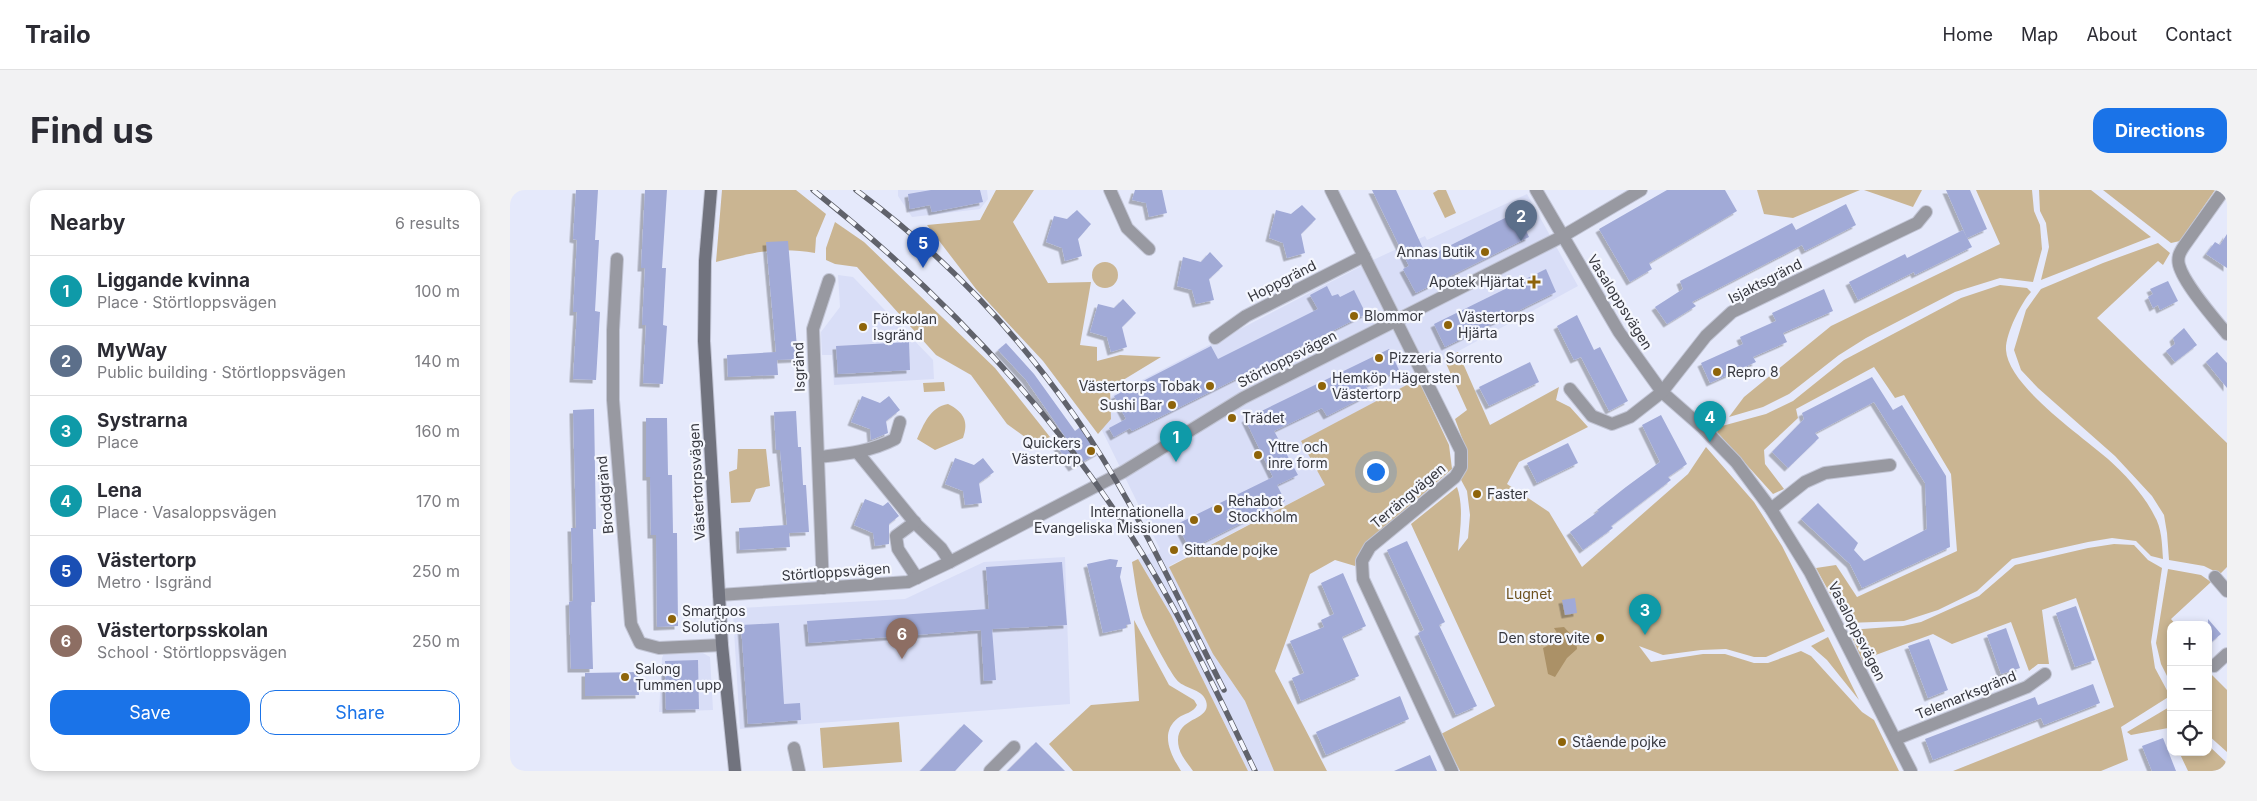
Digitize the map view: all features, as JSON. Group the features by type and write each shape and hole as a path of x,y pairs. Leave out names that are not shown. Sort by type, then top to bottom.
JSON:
{"street":[{"name":"Västertorpsvägen","path":"711,190 705,261 704,342 722,645 735,771"},
{"path":"1110,190 1127,228 1149,248"},
{"name":"Terrängvägen","path":"1331,190 1461,450 1461,468 1455,477 1370,547 1362,561 1363,579 1452,771"},
{"name":"Vasaloppsvägen","path":"1536,190 1619,332 1662,392 1704,428 1736,462 1771,509 1810,572 1911,771"},
{"name":"Störtloppsvägen","path":"719,595 908,582 1142,462 1243,398 1563,236 1641,190"},
{"path":"2224,190 2179,254 2179,264 2195,291 2227,334"},
{"name":"Isjaktsgränd","path":"1570,389 1592,416 1612,424 1630,417 1662,392 1706,336 1732,312 1917,223 1926,212"},
{"name":"Hoppgränd","path":"1216,338 1246,316 1364,256"},
{"name":"Broddgränd","path":"617,259 613,330 613,400 631,624 640,643 659,648 722,645"},
{"name":"Isgränd","path":"823,588 813,379 813,330 829,280"},
{"path":"818,456 858,453 895,440 900,422"},
{"path":"858,453 915,522 941,548 950,562"},
{"path":"1771,509 1805,482 1825,473 1890,466"},
{"path":"915,522 896,536 898,549 916,578"},
{"path":"2215,577 2227,591"},
{"path":"2214,666 2227,654"},
{"name":"Telemarksgränd","path":"1896,739 2027,686 2045,674"},
{"path":"990,771 1014,747"},
{"path":"794,748 799,771"}],"shaded area":[{"path":"898,190 987,190 988,199 980,209 912,217 898,196"},
{"path":"1527,194 1578,286 1422,371 1418,379 1302,441 1325,485 1169,566 1213,654 1245,701 1274,771 1248,771 1171,615 1138,559 1160,549 1095,416 1113,395 1373,260 1425,236 1427,240"},
{"name":"Förskolan Isgränd","path":"838,275 853,277 933,360 934,379 834,385 832,355 822,355 821,332 840,307"},
{"path":"1065,557 1070,704 740,729 733,614 740,608 905,599 984,562"},
{"path":"1564,627 1576,640 1577,649 1567,658 1555,677 1548,674 1543,648 1555,642 1557,633 1554,628"},
{"path":"701,652 710,657 713,710 659,712 662,658 664,653"}],"green space":[{"path":"722,190 796,190 826,214 816,238 815,253 777,250 753,253 716,262"},
{"path":"996,190 1034,190 1013,222 1048,283 1091,282 1080,345 1097,347 1097,361 1120,355 1161,357 1110,388 1111,419 1098,434 1043,361 976,289 927,225 980,220"},
{"path":"1438,190 1446,190 1456,213 1445,218 1433,193"},
{"path":"1757,190 1860,190 1793,218 1764,214"},
{"path":"1864,190 1922,190 1913,207"},
{"path":"1976,190 2032,190 2034,211 2040,225 2042,249 2033,282 2000,278 1955,292 1866,338 1839,355 1789,394 1763,407 1729,417 1744,397 1831,326 2000,244"},
{"path":"2039,190 2091,190 2151,237 2041,280 2049,247 2046,223 2040,211"},
{"path":"2103,190 2215,190 2180,241 2171,243"},
{"path":"835,222 864,242 995,368 1050,437 1036,445 1007,424 971,375 936,355 857,267 835,264 826,260 826,248"},
{"path":"2158,243 2170,253 2163,265 2158,261 2097,318 2227,443 2227,567 2220,574 2204,566 2169,560 2164,515 2152,496 2115,456 2038,388 2021,370 2014,350 2026,310 2041,289 2103,263"},
{"path":"1105,262 1114,266 1118,275 1114,284 1105,288 1096,284 1092,275 1096,266"},
{"path":"2000,285 2027,288 2031,292 2018,311 2008,336 2006,350 2010,364 2019,379 2032,394 2114,465 2140,492 2159,525 2163,559 2151,556 2136,541 2112,538 2088,542 2012,559 1977,591 1938,610 1904,621 1846,623 1816,568 1836,565 1857,597 1957,551 1951,474 1904,395 1895,398 1874,367 1796,409 1798,418 1764,450 1765,464 1784,489 1773,494 1717,432 1722,426 1766,414 1793,401 1844,360 1961,298"},
{"name":"Lugnet","path":"1458,352 1490,425 1559,387 1556,400 1570,407 1588,427 1519,462 1507,484 1549,512 1582,567 1688,474 1706,447 1754,502 1782,546 1825,631 1766,657 1754,657 1726,649 1663,655 1639,646 1651,662 1703,654 1725,654 1754,663 1768,663 1801,651 1811,656 1862,712 1874,720 1899,771 1460,771 1441,734 1495,706 1411,524 1457,487 1461,511 1458,551 1468,538 1470,515 1467,491 1460,478 1465,446 1455,419 1467,410 1444,359"},
{"path":"1418,379 1449,445 1452,469 1364,545 1355,566 1335,560 1310,574 1275,671 1327,771 1274,771 1245,701 1213,654 1169,567 1325,485 1301,441"},
{"path":"944,382 945,391 924,392 923,383"},
{"path":"948,404 958,410 964,418 965,432 963,438 935,450 917,439 932,412"},
{"path":"738,449 766,449 770,486 756,489 750,502 731,503 729,472 737,469"},
{"path":"2114,544 2134,545 2148,560 2162,568 2151,642 2155,668 2167,690 2167,698 2121,727 2128,760 2101,771 1953,771 2114,707 2076,598 2042,610 2049,664 2038,664 2029,671 2011,622 1952,644 1933,634 1862,660 1849,630 1903,626 1921,622 1979,596 2015,565"},
{"path":"1138,559 1171,615 1248,771 1193,771 1181,754 1178,737 1181,730 1186,724 1204,713 1207,708 1206,701 1201,693 1183,685 1176,679 1143,618 1132,562"},
{"path":"2168,569 2201,575 2211,582 2171,619 2173,621 2167,621 2167,676 2161,664 2156,643"},
{"path":"1134,620 1169,685 1194,700 1197,705 1191,711 1178,718 1169,730 1168,737 1171,751 1181,771 1073,771 1049,744 1091,705 1139,701"},
{"path":"1828,637 1859,700 1827,660 1811,646"},
{"path":"2212,675 2227,690 2227,752 2212,739"},
{"path":"2167,708 2167,728 2131,735 2127,732"},
{"path":"899,722 902,762 823,768 820,728"},
{"path":"2212,749 2227,763 2227,771 2188,771 2181,756 2212,756"}],"building":[{"path":"576,190 598,190 595,240 599,240 595,311 600,312 596,380 573,379 577,312 573,312 577,240 573,239"},
{"path":"645,190 667,190 662,268 666,268 663,325 667,326 663,384 643,383 646,325 642,325 645,268 641,268"},
{"path":"931,190 980,190 983,202 932,212 930,205 910,209 908,194"},
{"path":"1135,190 1162,190 1167,213 1149,217 1146,203 1132,200"},
{"path":"1372,190 1396,190 1427,257 1517,212 1529,237 1416,293 1403,269 1409,266"},
{"path":"1667,190 1725,190 1737,211 1649,263 1652,269 1630,282 1599,229"},
{"path":"1946,190 1970,190 1987,229 1967,238"},
{"path":"1846,204 1856,225 1805,251 1802,245 1692,302 1696,306 1667,324 1655,307 1683,289 1680,281 1792,223 1796,230"},
{"path":"1302,205 1316,219 1301,234 1305,253 1287,258 1283,243 1269,238 1276,210 1291,214"},
{"path":"1077,210 1091,224 1078,239 1082,256 1065,261 1062,248 1046,242 1054,216 1067,219"},
{"path":"1963,230 1972,247 1915,275 1914,272 1858,300 1849,282 1905,254 1907,258"},
{"path":"2227,234 2227,268 2206,254 2215,242 2220,245"},
{"path":"788,241 798,359 777,360 778,375 728,377 727,355 776,352 766,242"},
{"path":"1210,252 1223,266 1209,279 1214,300 1196,304 1192,290 1177,286 1183,257 1201,262"},
{"path":"1546,269 1556,292 1445,347 1434,324"},
{"path":"2168,281 2178,301 2160,310 2158,305 2153,308 2148,297 2153,294 2150,289"},
{"path":"1327,286 1332,296 1338,294 1340,297 1354,290 1366,314 1132,431 1130,428 1114,437 1109,428 1126,419 1114,396 1211,346 1218,359 1318,309 1310,295"},
{"path":"1824,289 1833,311 1783,333 1787,342 1753,357 1756,362 1710,383 1701,363 1743,344 1740,337 1776,321 1772,313"},
{"path":"1123,299 1136,313 1122,327 1127,347 1111,352 1107,337 1090,332 1098,304 1114,308"},
{"path":"1577,315 1594,350 1600,347 1628,401 1609,411 1581,357 1574,360 1557,326"},
{"path":"2184,328 2197,345 2175,362 2166,351 2175,344 2173,338"},
{"path":"909,342 910,370 838,374 836,346"},
{"path":"1006,343 1034,374 1075,431 1083,425 1100,452 1072,468 1056,445 1066,438 1026,380 998,350"},
{"path":"1389,349 1399,370 1366,386 1370,394 1327,416 1322,408 1274,431 1298,475 1277,485 1285,501 1190,549 1177,524 1273,477 1245,419"},
{"path":"2217,352 2227,363 2227,388 2206,362"},
{"path":"1530,362 1539,382 1489,406 1479,387"},
{"path":"1872,377 1893,410 1902,405 1946,476 1950,547 1862,588 1850,564 1801,519 1818,503 1858,543 1854,550 1864,561 1927,529 1925,483 1874,402 1815,433 1819,438 1788,468 1772,452 1804,419 1802,413"},
{"path":"862,396 880,403 889,396 900,410 886,421 888,433 871,440 870,429 851,422"},
{"path":"594,409 596,529 593,529 595,602 591,602 593,669 571,669 569,602 573,601 571,528 576,528 573,410"},
{"path":"796,411 798,447 801,447 803,485 806,485 809,532 789,533 790,547 740,550 739,528 787,525 780,450 776,450 774,412"},
{"path":"1661,415 1687,464 1668,477 1671,480 1611,526 1613,528 1583,550 1570,532 1660,462 1642,425"},
{"path":"646,418 667,418 668,475 672,475 673,533 677,533 678,626 657,627 656,535 651,535 650,477 646,477"},
{"path":"1568,443 1578,463 1537,483 1527,463"},
{"path":"955,458 974,465 983,458 994,472 979,483 982,503 965,505 963,491 945,484"},
{"path":"865,499 883,506 888,502 899,516 889,524 889,544 875,546 873,533 854,525"},
{"path":"1407,541 1445,622 1439,625 1477,706 1456,715 1418,633 1424,630 1387,550"},
{"path":"1110,559 1118,560 1116,567 1122,567 1120,577 1131,624 1126,625 1126,628 1103,633 1087,564"},
{"path":"1062,562 1067,625 992,629 996,680 984,681 981,630 809,643 807,621 989,609 986,567"},
{"path":"1343,573 1366,626 1342,637 1359,676 1301,701 1292,678 1304,673 1290,641 1324,627 1321,620 1334,614 1321,583"},
{"path":"1575,598 1577,613 1565,615 1562,600"},
{"path":"2076,606 2095,660 2075,667 2056,613"},
{"path":"779,623 784,704 800,703 801,720 748,724 741,625"},
{"path":"2212,624 2221,634 2212,642"},
{"path":"2006,628 2020,668 2001,674 1987,635"},
{"path":"1929,639 1948,690 1928,698 1908,646"},
{"path":"698,660 699,709 666,710 665,661"},
{"path":"638,672 639,695 585,696 585,673"},
{"path":"2093,684 2100,703 2044,725 2041,718 1933,760 1925,739 2035,697 2038,705"},
{"path":"1400,696 1409,719 1326,755 1316,732"},
{"path":"964,724 983,741 955,771 920,771"},
{"path":"2163,738 2167,748 2167,756 2170,756 2176,771 2152,771 2142,746"},
{"path":"1036,742 1065,771 1007,771"},
{"path":"1430,755 1437,771 1394,771"}],"railway":[{"path":"813,190 858,227 944,306 1025,392 1062,438 1097,485 1148,562 1196,651 1255,771"},
{"path":"856,190 917,239 946,266 1001,322 1051,383 1096,447 1116,481 1172,585 1224,690"}],"place":[{"name":"MyWay","path":"1521,241"},
{"name":"Annas Butik","path":"1485,252"},
{"name":"Västertorp","path":"923,268"},
{"name":"Apotek Hjärtat","path":"1534,282"},
{"name":"Blommor","path":"1354,316"},
{"name":"Västertorps Hjärta","path":"1448,325"},
{"name":"Förskolan Isgränd","path":"863,327"},
{"name":"Pizzeria Sorrento","path":"1379,358"},
{"name":"Repro 8","path":"1717,372"},
{"name":"Västertorps Tobak","path":"1210,386"},
{"name":"Hemköp Hägersten Västertorp","path":"1322,386"},
{"name":"Sushi Bar","path":"1172,405"},
{"name":"Trädet","path":"1232,418"},
{"name":"Lena","path":"1710,442"},
{"name":"Quickers Västertorp","path":"1091,451"},
{"name":"Yttre och inre form","path":"1258,455"},
{"name":"Liggande kvinna","path":"1176,462"},
{"name":"Faster","path":"1477,494"},
{"name":"Rehabot Stockholm","path":"1218,509"},
{"name":"Internationella Evangeliska Missionen","path":"1194,520"},
{"name":"Sittande pojke","path":"1174,550"},
{"name":"Smartpos Solutions","path":"672,619"},
{"name":"Systrarna","path":"1645,635"},
{"name":"Den store vite","path":"1600,638"},
{"name":"Västertorpsskolan","path":"902,659"},
{"name":"Salong Tummen upp","path":"625,677"},
{"name":"Stående pojke","path":"1562,742"}]}
